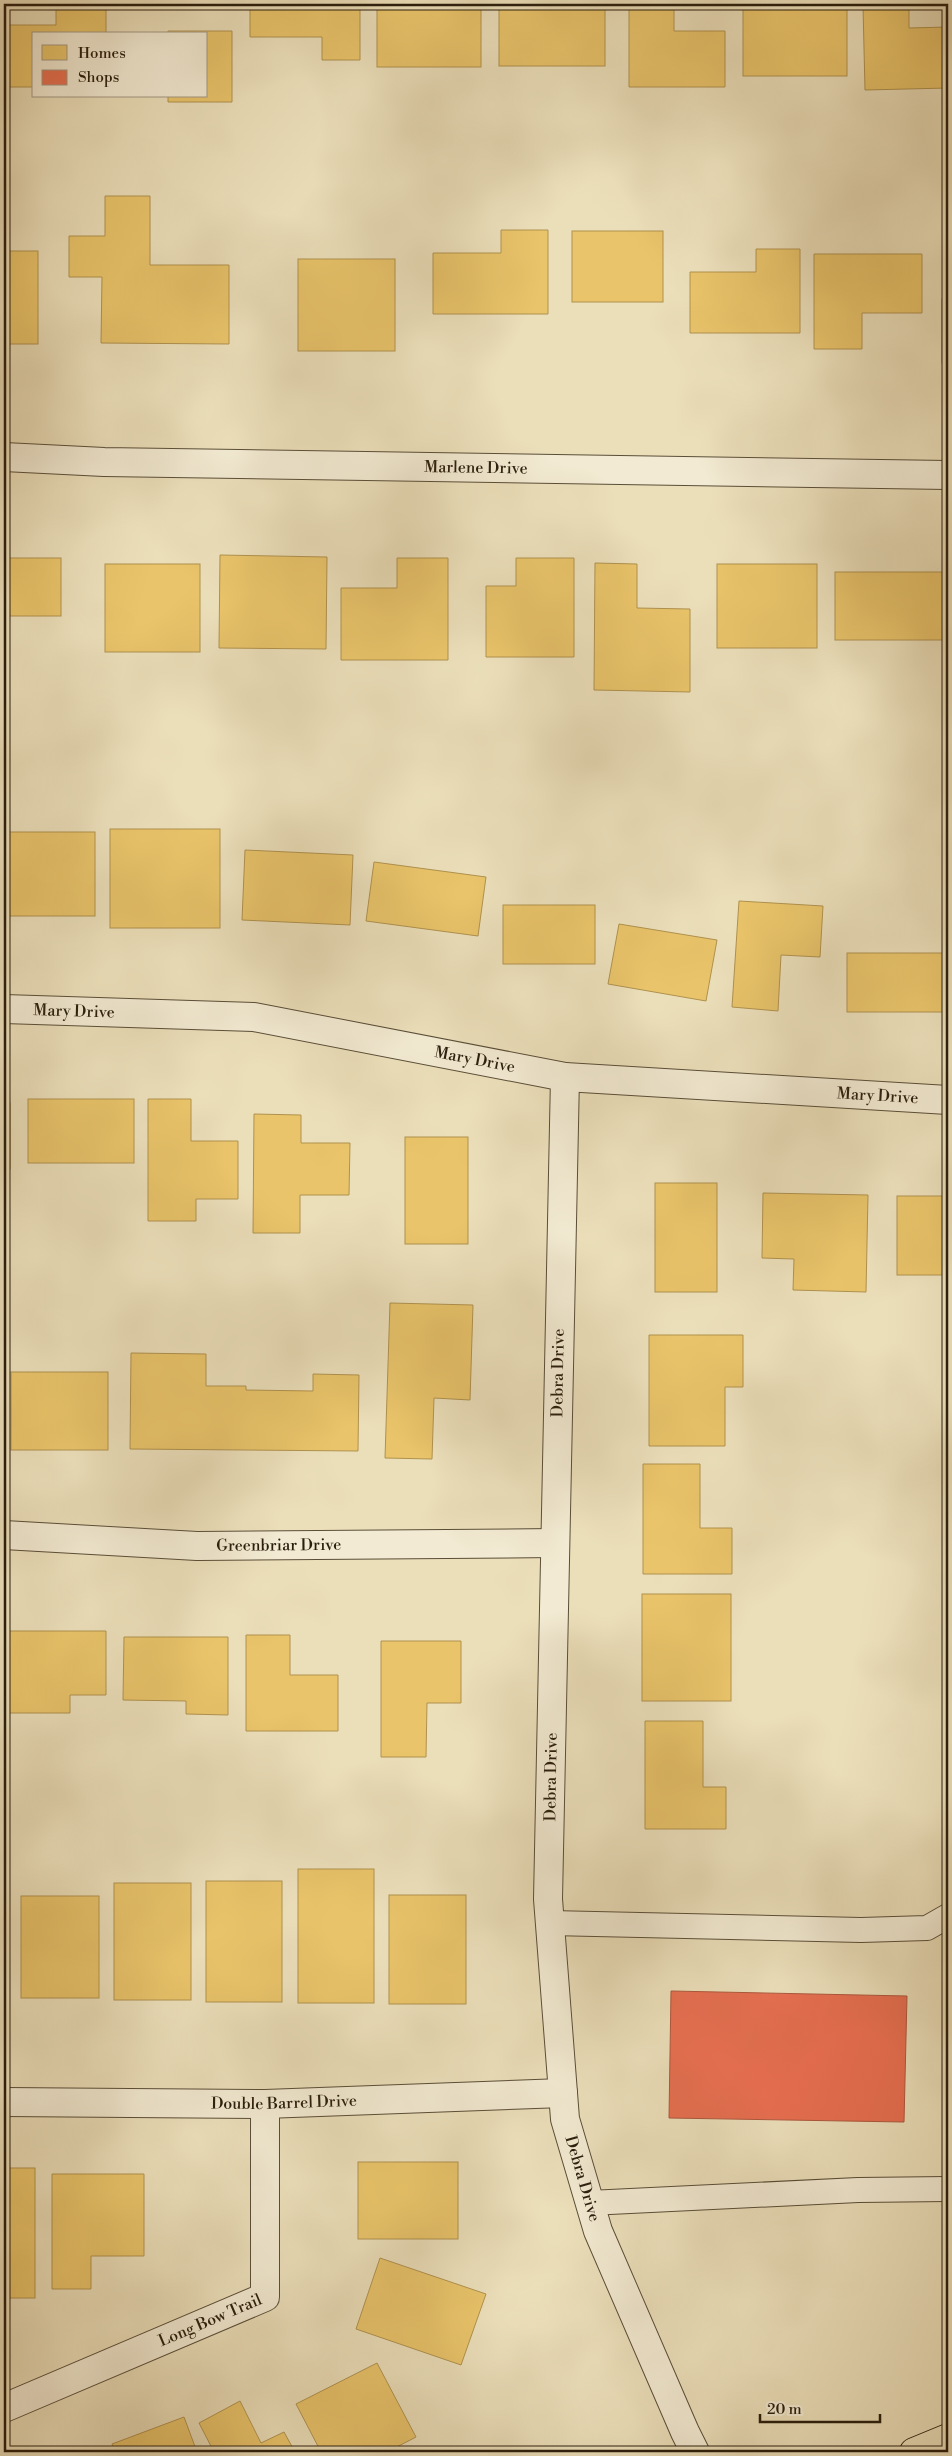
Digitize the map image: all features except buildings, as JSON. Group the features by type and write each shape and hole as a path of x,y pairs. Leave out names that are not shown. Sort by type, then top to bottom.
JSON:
{"main road":[{"path":"914,2452 948,2438"}],"street":[{"name":"Marlene Drive","path":"4,458 104,462 948,475"},
{"name":"Mary Drive","path":"4,1009 254,1017 564,1077 948,1100"},
{"name":"Debra Drive","path":"564,1077 548,1889 564,2119 602,2240 684,2432 695,2452"},
{"name":"Greenbriar Drive","path":"4,1535 197,1546 555,1543"},
{"name":"Double Barrel Drive","path":"4,2102 265,2104 563,2093"},
{"name":"Long Bow Trail","path":"4,2408 265,2296 265,2104"}],"lane":[{"path":"550,1923 870,1929 927,1928 948,1916"},
{"path":"589,2203 858,2190 948,2189"}]}
